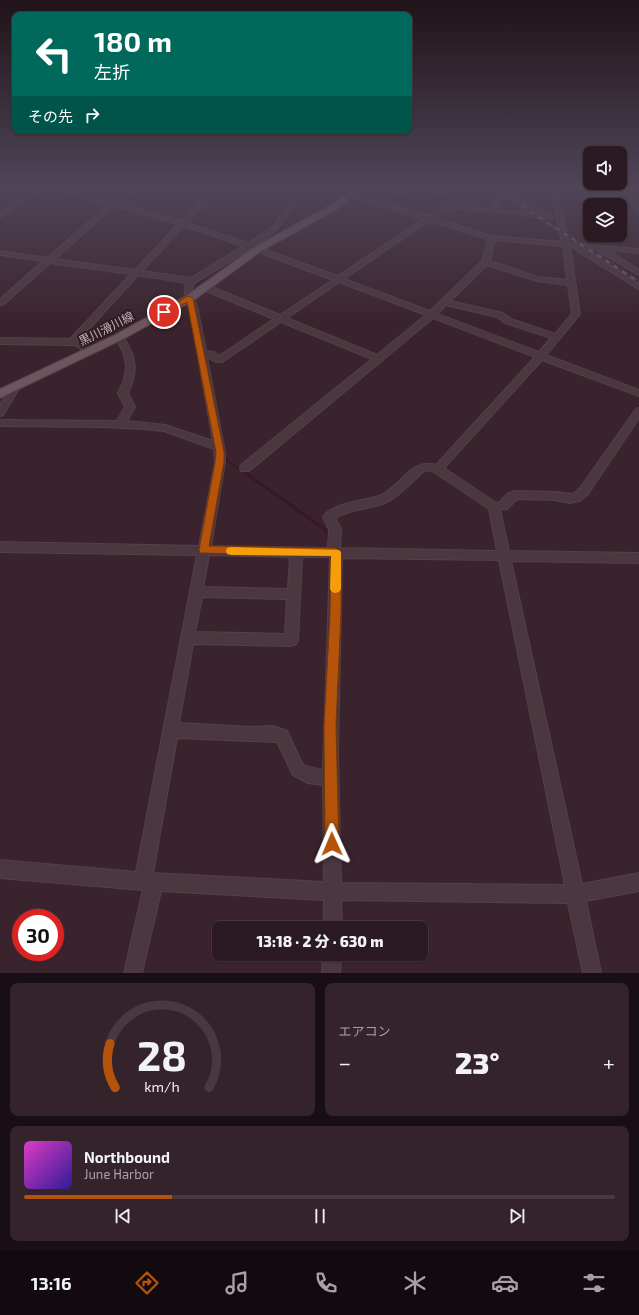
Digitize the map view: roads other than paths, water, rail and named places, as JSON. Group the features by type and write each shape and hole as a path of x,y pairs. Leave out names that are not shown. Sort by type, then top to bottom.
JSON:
{"main road":[{"name":"黒川滑川線","path":"0,394 119,337 190,298 253,248 286,232"}],"street":[{"path":"0,302 79,232"},
{"path":"72,342 174,232"},
{"path":"207,232 253,248 639,394"},
{"path":"133,973 149,881 171,730 220,462 219,447 187,287 192,281 253,248 271,232"},
{"path":"201,354 211,354 219,360 407,232"},
{"path":"474,232 492,238 577,247 639,251"},
{"path":"438,469 540,357 576,314 563,232"},
{"path":"245,468 379,359 445,302 486,262 492,238"},
{"path":"577,247 639,287"},
{"path":"600,249 639,273"},
{"path":"0,253 192,281"},
{"path":"486,262 537,279 572,283"},
{"path":"204,287 379,359"},
{"path":"445,302 500,315 508,321 557,337"},
{"path":"119,337 125,345 129,359 130,380 122,393 130,407 120,424"},
{"path":"0,341 72,342 81,344 88,352"},
{"path":"0,414 15,387"},
{"path":"333,921 330,725 336,552 334,548 335,529 329,518 341,510 384,498 422,467 428,466 438,469 494,507 503,506 511,497 515,495 555,496 570,499 576,498 584,491 639,411"},
{"path":"0,423 120,424 165,428 219,447"},
{"path":"494,507 574,894 592,973"},
{"path":"0,547 639,558"},
{"path":"188,638 291,640 296,552"},
{"path":"196,592 294,594"},
{"path":"171,730 251,734 273,733 282,736 298,770 308,775 331,779"},
{"path":"0,869 149,881 333,892 574,894 639,882"},
{"path":"331,973 332,961"}],"waterway":[{"path":"256,245 276,232"},
{"path":"192,288 210,274 252,248"},
{"path":"194,296 198,312"},
{"path":"224,455 227,461 248,475"},
{"path":"247,474 323,528 328,534 329,542"}],"railway":[{"path":"562,232 639,282"}]}
